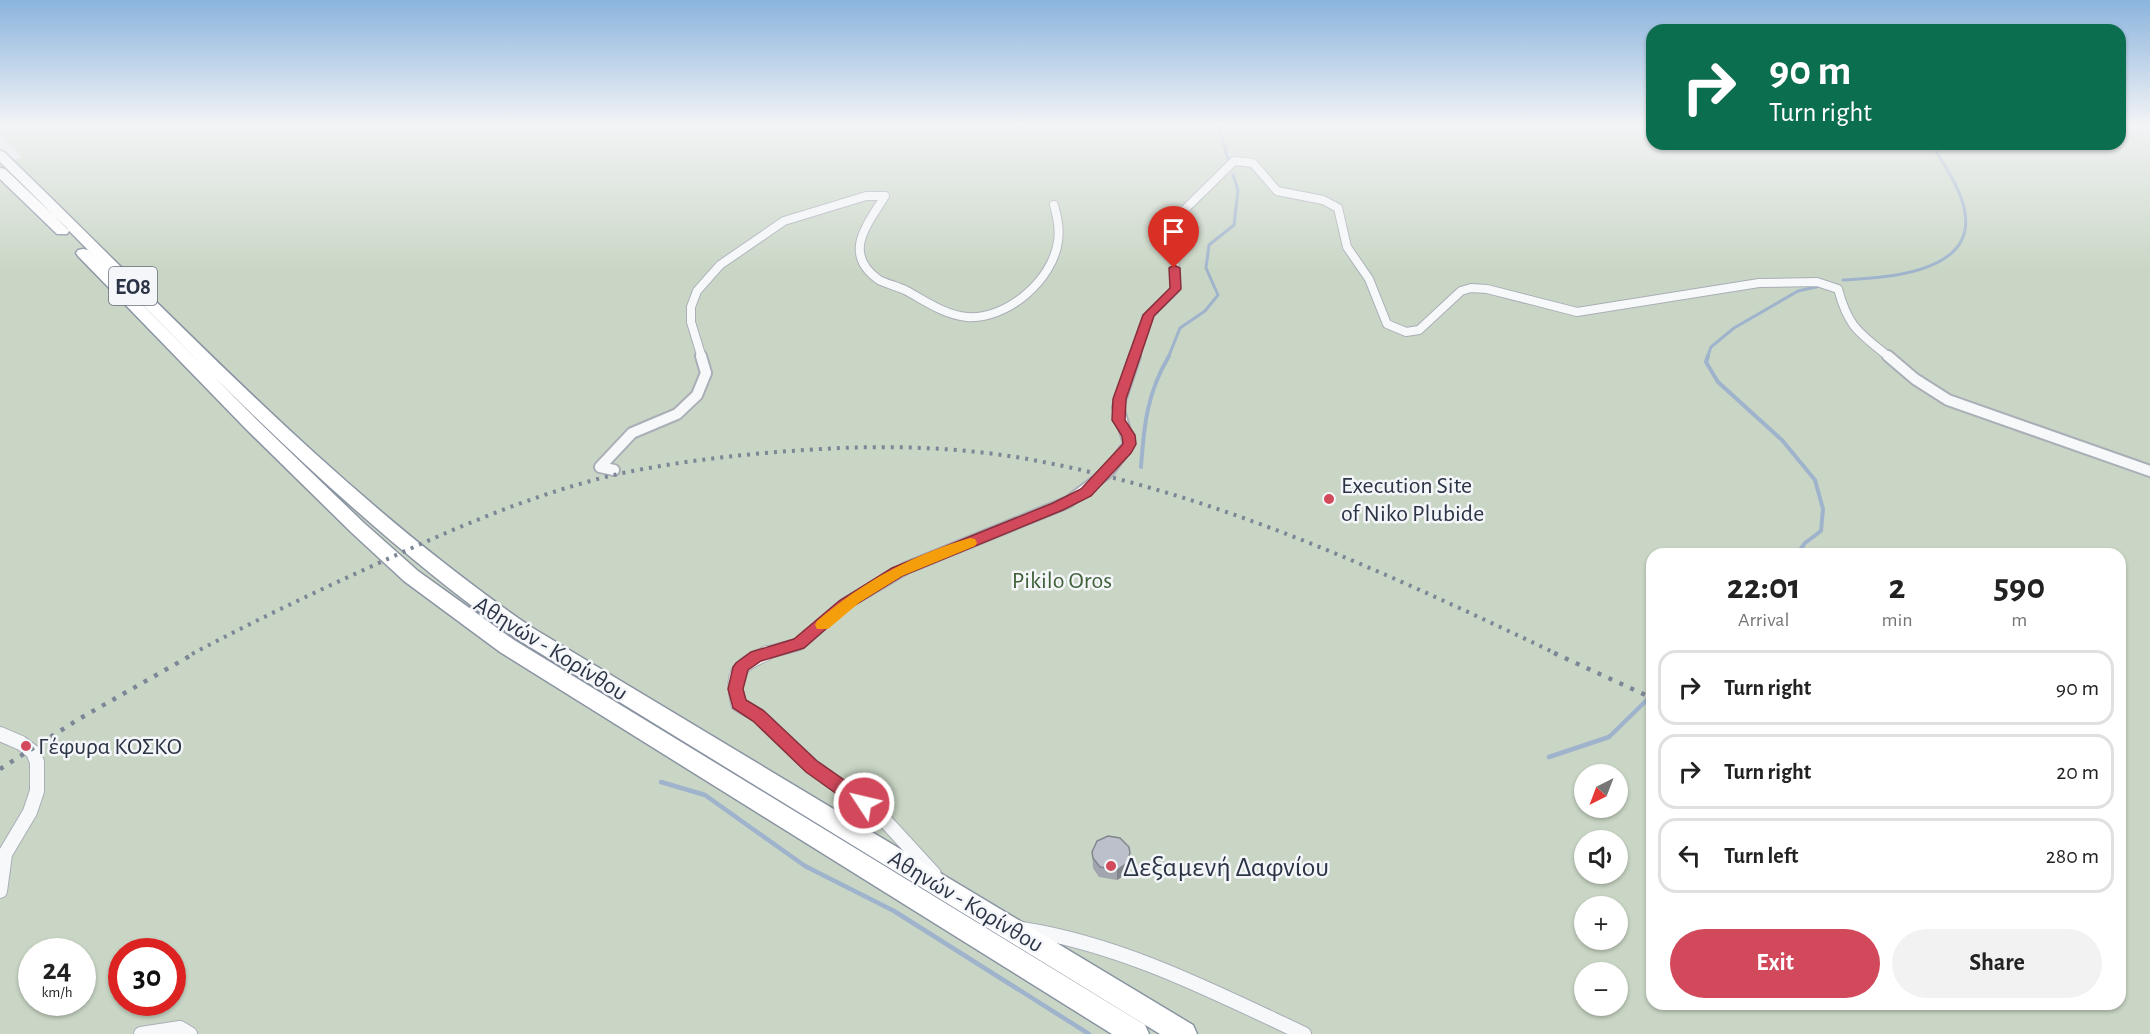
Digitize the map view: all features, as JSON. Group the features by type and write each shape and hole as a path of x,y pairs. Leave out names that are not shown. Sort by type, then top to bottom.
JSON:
{"highway":[{"name":"Αθηνών - Κορίνθου","path":"2,174 42,215 52,221 252,425 411,576 507,646 1136,1034"},
{"name":"Αθηνών - Κορίνθου","path":"20,174 336,483 429,565 466,593 524,633 1184,1034"}],"street":[{"path":"946,890 920,856 879,814 812,766 767,723 738,704 735,689 738,672 744,663 756,656 799,644 845,604 897,572 1058,507 1080,496 1098,481 1129,444 1129,435 1118,420 1118,407 1149,315 1176,289 1174,256 1176,218 1221,174"},
{"path":"1262,174 1273,188 1280,192 1323,200 1338,208 1347,247 1369,279 1384,320 1399,331 1419,330 1461,291 1471,288 1487,289 1577,312 1759,283 1822,282 1838,289 1846,319 1866,339 1915,379 1948,400 2150,471"},
{"path":"614,470 600,467 632,433 677,414 697,395 706,373 691,322 691,308 697,291 720,265 784,221 856,198 885,196 860,236 860,251 865,265 875,278 919,299 961,316 977,318 1019,299 1035,287 1049,267 1058,252 1059,242 1059,216 1054,205"},
{"path":"0,734 21,743 33,752 37,762 37,791 30,812 5,854 0,891"},
{"path":"1008,927 1034,930 1126,954 1304,1034"},
{"path":"141,1034 180,1028 190,1034"}],"green space":[{"name":"Pikilo Oros","path":"0,174 2150,174 2150,1034 0,1034"}],"building":[{"path":"1108,836 1120,838 1129,847 1127,863 1117,870 1100,867 1093,858 1092,852 1097,841"}],"waterway":[{"path":"1843,280 1880,277 1922,269 1941,260 1956,249 1964,233 1965,213 1950,174"},
{"path":"1168,358 1180,328 1205,311 1218,295 1206,268 1209,245 1234,225 1238,190 1233,175"},
{"path":"1707,358 1711,347 1734,328 1798,291 1820,286"},
{"path":"1708,356 1706,362 1718,382 1782,440 1815,480 1823,509 1821,531 1801,548"},
{"path":"1141,467 1151,396 1168,358"},
{"path":"1549,757 1609,737 1646,701"},
{"path":"661,782 705,795 805,866 894,911 1089,1034"}],"railway":[{"path":"192,654 309,595 439,536 557,491 618,474 665,465 758,454 859,447 941,449 995,454 1092,473 1161,491 1229,513 1362,565 1557,654"},
{"path":"0,769 79,719 195,653"},
{"path":"1554,653 1646,695"}],"slow traffic":[{"path":"823,625 854,598 897,572 970,543"}],"place":[{"name":"Execution Site of Niko Plubide","path":"1329,499"},
{"name":"Γέφυρα ΚΟΣΚΟ","path":"26,746"},
{"name":"Δεξαμενή Δαφνίου","path":"1111,866"}],"route":[{"path":"864,803 812,766 759,716 738,704 735,689 738,672 744,663 756,656 799,644 845,604 897,572 1058,507 1086,493 1129,444 1129,435 1118,420 1120,399 1149,315 1176,289 1174,268"}]}
